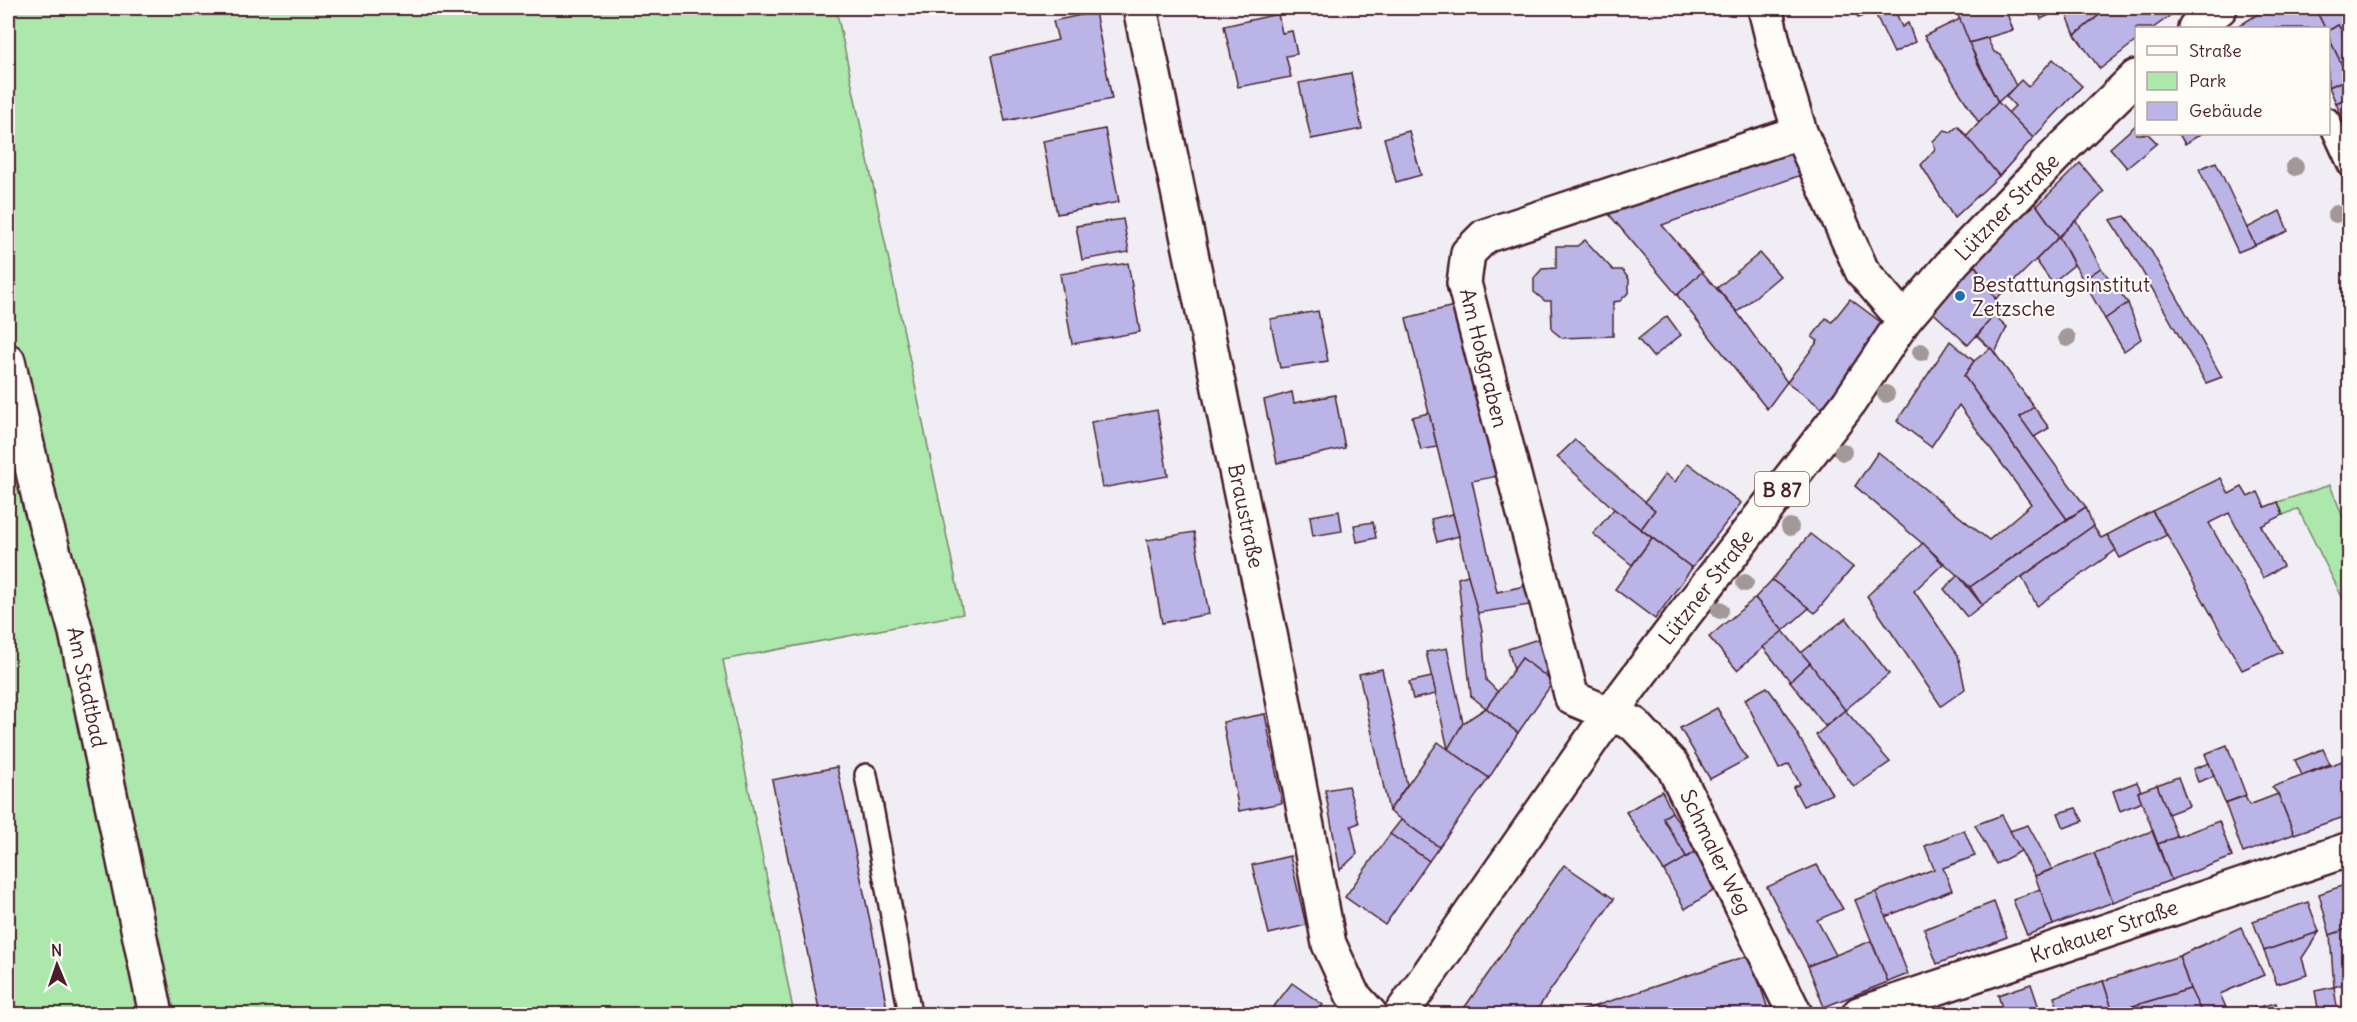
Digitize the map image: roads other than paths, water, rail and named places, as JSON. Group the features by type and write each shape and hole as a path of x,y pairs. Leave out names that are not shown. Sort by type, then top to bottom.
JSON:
{"street":[{"name":"Braustraße","path":"1140,8 1279,677 1329,944 1352,994 1370,1014"},
{"path":"1765,8 1777,58 1800,132 1862,271 1904,320"},
{"path":"2196,27 2220,8"},
{"name":"Lützner Straße","path":"1401,1014 1609,716 1684,615 1848,404 1904,320 1962,252 2135,78"},
{"name":"Am Hoßgraben","path":"1609,716 1572,698 1464,282 1468,253 1485,236 1800,132"},
{"name":"Am Stadtbad","path":"8,365 41,507 76,632 156,1014"},
{"name":"Schmaler Weg","path":"1609,716 1634,724 1673,766 1795,1014"},
{"name":"Krakauer Straße","path":"1859,1014 2349,849"}],"lane":[{"path":"2330,124 2349,167"},
{"path":"866,775 910,1014"}],"place":[{"name":"Bestattungsinstitut Zetzsche","path":"1960,296"}]}
